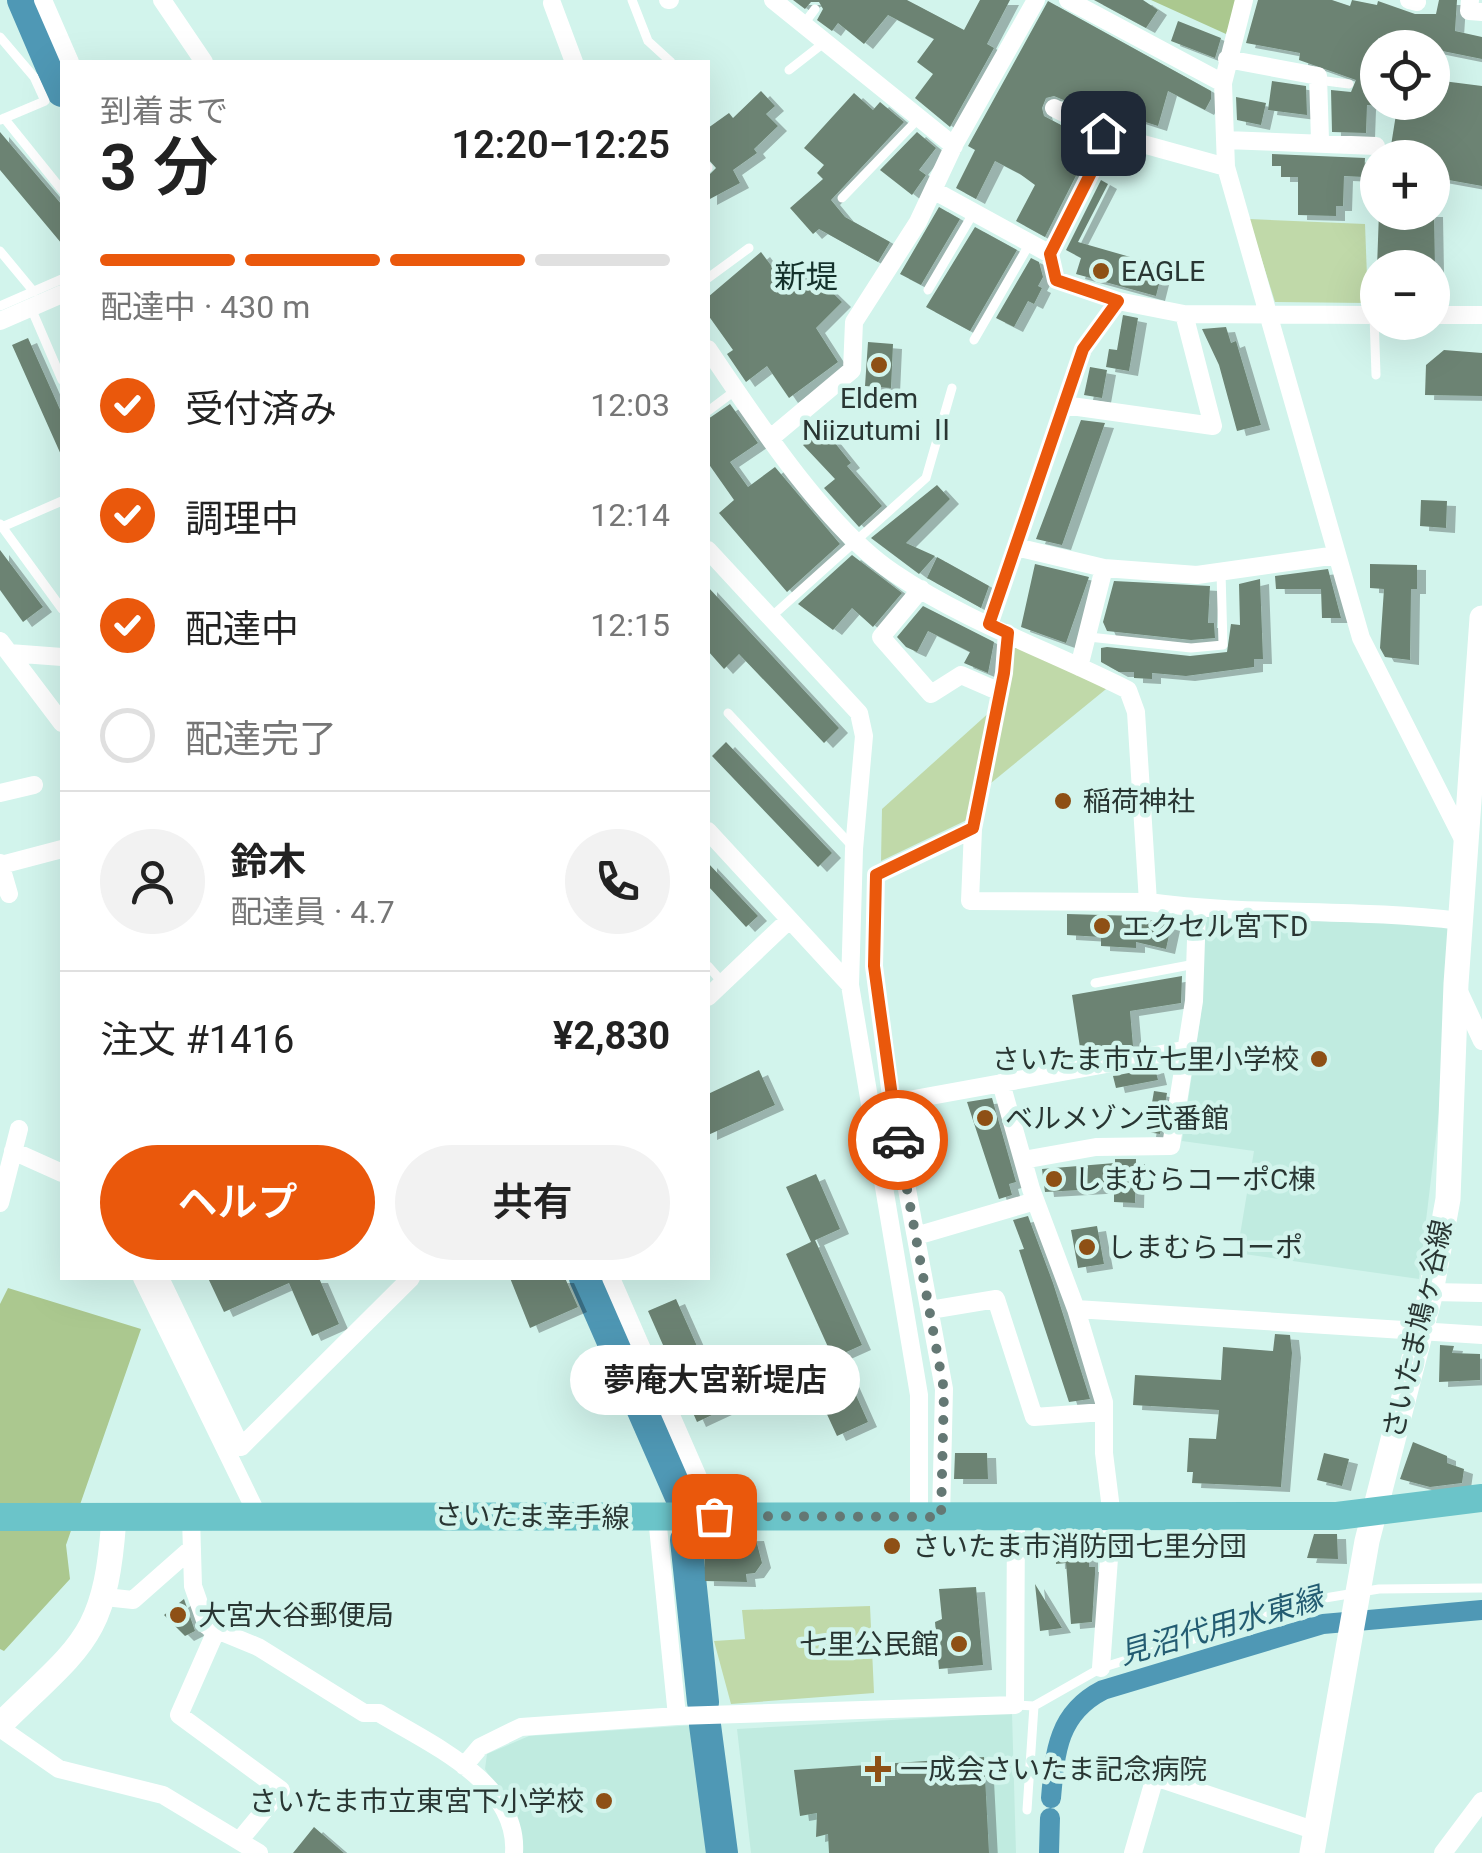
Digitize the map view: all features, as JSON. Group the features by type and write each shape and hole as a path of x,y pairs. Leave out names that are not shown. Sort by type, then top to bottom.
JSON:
{"main road":[{"name":"さいたま鳩ヶ谷線","path":"1314,1842 1373,1513 1431,1292 1448,1199 1456,984 1482,618"},
{"name":"さいたま幸手線","path":"0,1517 1112,1517 1373,1513 1482,1498"},
{"path":"1,1723 84,1642 106,1596 114,1517"}],"street":[{"path":"43,0 69,60"},
{"path":"162,0 203,60"},
{"path":"772,0 809,17 824,42 954,146"},
{"path":"772,437 852,370 854,322 918,222 954,146 1036,0"},
{"path":"1068,0 1223,83"},
{"path":"1244,0 1223,83 1226,167 1361,638 1465,843"},
{"path":"1470,0 1469,11 1482,12"},
{"path":"553,1 573,60"},
{"path":"1228,59 1318,80 1320,140"},
{"path":"1054,108 1110,135 1226,167"},
{"path":"1110,135 1050,254 1056,280 1118,301 1184,314 1360,315"},
{"path":"1225,140 1320,140 1360,144"},
{"path":"933,190 1050,254"},
{"path":"0,322 32,300 60,294"},
{"path":"989,624 1083,349 1118,301"},
{"path":"1064,405 1213,426 1184,314"},
{"path":"1450,315 1482,315"},
{"path":"710,352 772,437 854,538 892,572 989,624 1128,690 1136,712 1148,902"},
{"path":"1016,547 1104,568 1196,575 1337,555"},
{"path":"710,552 859,714 864,736 854,848 850,985 919,1395 930,1517"},
{"path":"1079,666 1104,568"},
{"path":"922,589 880,637 931,694 962,676 1000,692"},
{"path":"1008,633 973,828 970,901 1148,902 1197,909 1398,914 1460,921"},
{"path":"4,647 60,657"},
{"path":"4,647 60,720"},
{"path":"0,793 34,784"},
{"path":"930,1517 944,1390 892,1102 874,966 876,875 973,828"},
{"path":"710,834 850,985"},
{"path":"9,894 0,864 60,850"},
{"path":"1023,1160 1096,1147 1171,1146 1189,1050 1197,909"},
{"path":"710,995 789,920"},
{"path":"1456,984 1482,1041"},
{"path":"892,1102 1189,1050"},
{"path":"1001,1083 1036,1200 1076,1308 1104,1412 1112,1517 1102,1668"},
{"path":"0,1203 18,1129"},
{"path":"13,1151 60,1172"},
{"path":"916,1236 1036,1200"},
{"path":"143,1280 258,1516"},
{"path":"161,1280 241,1447 409,1280"},
{"path":"612,1280 714,1516"},
{"path":"1431,1292 1482,1292"},
{"path":"930,1310 996,1299 1034,1418 1104,1412"},
{"path":"1076,1308 1482,1335"},
{"path":"191,1517 198,1609 207,1626 258,1647 364,1713 379,1713 479,1777 502,1810 514,1853"},
{"path":"464,1766 480,1747 520,1728 678,1716 1024,1706 1016,1517"},
{"path":"657,1518 678,1716"},
{"path":"106,1596 134,1600 192,1548"},
{"path":"216,1630 178,1716 280,1790 239,1841"},
{"path":"1,1723 59,1769 162,1795 260,1853"},
{"path":"1133,1853 1155,1778 1314,1842"},
{"path":"1444,1853 1482,1801"}],"lane":[{"path":"632,0 648,41 668,60"},
{"path":"0,37 34,77 45,101 2,119 60,188"},
{"path":"789,70 824,42"},
{"path":"1318,80 1348,84"},
{"path":"842,198 920,118"},
{"path":"928,290 974,212"},
{"path":"974,340 1030,243"},
{"path":"710,277 750,248"},
{"path":"0,251 32,300 60,375"},
{"path":"0,306 32,300 60,280"},
{"path":"1376,340 1376,375"},
{"path":"771,618 854,538 926,478 952,388"},
{"path":"710,410 736,390"},
{"path":"60,502 1,526 60,606"},
{"path":"1089,638 1192,648 1223,645 1221,572"},
{"path":"728,713 854,848"},
{"path":"1095,983 1196,964"},
{"path":"710,968 723,982"},
{"path":"1027,1810 1024,1706 1102,1668 1357,1595 1482,1588"}],"shaded area":[{"name":"さいたま市立七里小学校","path":"1209,915 1451,926 1440,1104 1419,1279 1237,1253 1254,1151 1182,1141 1201,1014 1202,919"},
{"name":"一成会さいたま記念病院","path":"1012,1713 1016,1853 751,1853 737,1729"},
{"name":"さいたま市立東宮下小学校","path":"695,1725 709,1853 522,1853 515,1817 485,1769 487,1754 529,1736"}],"green space":[{"path":"1151,0 1239,0 1226,34"},
{"path":"1249,219 1360,224 1360,230 1365,230 1366,250 1360,250 1360,303 1275,302"},
{"path":"1014,640 1111,685 991,783"},
{"path":"992,710 971,818 881,861 882,809"},
{"path":"8,1288 141,1329 66,1545 70,1579 4,1651 0,1649 0,1304"},
{"path":"870,1606 874,1693 731,1704 714,1641 745,1639 742,1610"}],"building":[{"path":"793,0 907,0 964,30 980,0 1010,0 987,44 994,48 950,127 915,98 933,74 917,62 934,39 888,15 864,44 838,23 832,31 817,20 823,9 819,2 811,2 805,9"},
{"path":"1094,0 1143,0 1158,10 1146,28"},
{"path":"1258,0 1332,0 1350,6 1352,0 1377,5 1378,1 1415,14 1436,14 1439,0 1457,0 1455,31 1482,37 1482,59 1450,53 1450,30 1360,30 1360,120 1366,120 1366,133 1332,132 1331,90 1351,92 1356,80 1299,60 1300,53 1246,43"},
{"path":"1048,1 1211,91 1211,99 1205,110 1168,91 1158,126 1077,95 1073,104 1054,96 1046,98 1044,116 1093,142 1045,237 1016,221 1035,185 1020,174 995,161 976,199 956,188 975,150 968,146"},
{"path":"1178,21 1221,38 1215,58 1171,41"},
{"path":"1272,81 1306,86 1307,115 1268,110"},
{"path":"1450,82 1482,86 1482,186 1450,180 1450,140 1392,140 1395,120 1450,120"},
{"path":"761,91 775,106 766,114 778,126 754,149 757,153 733,170 740,183 710,199 710,174 716,168 710,161 710,127 729,113 733,118"},
{"path":"854,93 873,110 880,102 904,122 831,200 845,217 890,242 878,262 819,229 813,234 790,208 823,179 817,173 824,165 804,148"},
{"path":"1236,97 1266,103 1261,125 1237,120"},
{"path":"0,132 60,203 60,242 0,170"},
{"path":"917,132 936,148 919,170 926,175 912,195 880,170"},
{"path":"1272,154 1360,158 1360,177 1344,176 1343,206 1336,206 1336,216 1298,215 1298,177 1281,177 1281,166 1272,166"},
{"name":"EAGLE","path":"1101,180 1108,184 1078,242 1158,265 1157,271 1162,272 1156,296 1076,274 1081,258 1066,250"},
{"path":"939,207 960,219 921,285 900,274"},
{"path":"975,227 1017,250 970,331 926,307"},
{"path":"1378,230 1434,230 1435,250 1378,250"},
{"path":"761,252 788,288 807,268 842,302 816,328 838,362 789,398 767,366 746,382 727,354 733,350 710,318 710,295"},
{"path":"1031,258 1039,262 1043,277 1038,286 1042,288 1034,304 1028,301 1014,327 996,318"},
{"path":"1123,315 1138,318 1129,371 1106,367 1109,349 1117,350"},
{"path":"1226,327 1231,343 1236,341 1261,425 1237,431 1219,365 1202,329"},
{"path":"28,338 60,410 60,453 12,345"},
{"name":"Eldem Niizutumi Ⅱ","path":"868,342 893,344 891,388 865,386"},
{"path":"1444,350 1482,353 1482,396 1425,395 1426,365"},
{"path":"1090,367 1107,370 1102,398 1084,395"},
{"path":"730,404 758,443 730,462 748,487 775,467 840,544 787,592 719,513 734,500 710,466 710,418"},
{"path":"1081,420 1105,423 1062,545 1036,539"},
{"path":"823,428 851,463 847,466 882,506 859,527 824,488 835,479 803,445"},
{"path":"937,485 950,499 906,543 935,556 919,574 871,538"},
{"path":"1421,500 1447,501 1446,528 1420,526"},
{"path":"0,550 43,607 23,622 0,590"},
{"path":"852,555 902,593 873,627 852,608 833,630 798,604"},
{"path":"937,557 989,586 981,608 927,578"},
{"path":"1035,564 1089,577 1066,643 1021,627"},
{"path":"1370,564 1417,565 1417,589 1411,589 1410,660 1385,657 1380,648 1384,589 1370,588"},
{"path":"1328,569 1341,618 1322,618 1321,589 1276,589 1275,576"},
{"path":"1260,579 1263,659 1254,659 1254,667 1186,676 1152,673 1152,679 1134,678 1134,672 1119,672 1101,662 1101,648 1107,647 1190,656 1227,652 1231,624 1240,625 1239,584"},
{"path":"1114,581 1210,586 1208,623 1214,623 1215,638 1191,640 1107,631 1103,622"},
{"path":"710,589 839,728 824,743 739,654 724,669 710,653"},
{"path":"923,606 994,642 988,673 964,663 970,652 928,631 917,652 906,647 897,637"},
{"path":"726,742 832,853 818,867 712,756"},
{"path":"710,865 758,916 746,927 710,888"},
{"name":"エクセル宮下D","path":"1067,914 1137,916 1171,926 1166,949 1136,942 1136,948 1101,946 1101,937 1067,935"},
{"path":"1182,976 1181,1003 1130,1011 1133,1046 1081,1054 1072,995"},
{"path":"1155,1068 1158,1080 1116,1088 1113,1076"},
{"path":"759,1070 775,1105 710,1134 710,1093"},
{"path":"1154,1091 1167,1093 1160,1134 1147,1132"},
{"path":"992,1098 1016,1182 1009,1184 1012,1195 999,1199 967,1102"},
{"path":"1115,1159 1136,1159 1135,1203 1114,1202 1114,1188 1045,1192 1042,1169 1115,1163"},
{"path":"816,1174 840,1229 811,1242 786,1187"},
{"path":"1028,1216 1090,1399 1069,1402 1019,1250 1024,1249 1013,1220"},
{"name":"しまむらコーポ","path":"1097,1226 1104,1264 1078,1268 1071,1230"},
{"path":"815,1240 862,1345 833,1358 786,1254"},
{"path":"209,1280 320,1280 339,1324 312,1336 289,1283 224,1312"},
{"path":"511,1280 566,1280 578,1307 530,1328"},
{"path":"676,1299 725,1409 697,1422 648,1311"},
{"path":"1275,1334 1290,1335 1292,1353 1281,1487 1192,1483 1193,1472 1187,1472 1189,1438 1216,1439 1219,1410 1133,1405 1135,1375 1221,1380 1223,1347 1273,1351"},
{"path":"1440,1345 1454,1346 1452,1353 1480,1354 1480,1380 1439,1382"},
{"path":"839,1357 868,1422 837,1436 807,1371"},
{"path":"1413,1442 1447,1456 1447,1463 1464,1469 1462,1483 1430,1487 1400,1479"},
{"path":"955,1453 987,1453 988,1479 954,1479"},
{"path":"1324,1453 1349,1459 1342,1486 1317,1480"},
{"path":"1055,1534 1068,1542 1089,1541 1089,1567 1095,1567 1092,1622 1071,1624 1066,1563 1056,1564"},
{"path":"1314,1534 1337,1534 1338,1559 1307,1558"},
{"path":"755,1536 762,1563 755,1573 746,1574 747,1582 705,1581 704,1537"},
{"path":"1035,1584 1062,1628 1040,1631"},
{"name":"七里公民館","path":"976,1587 983,1665 939,1669 935,1622 942,1619 939,1589"},
{"path":"184,1599 195,1631 185,1636 164,1615"},
{"path":"984,1757 989,1853 829,1853 828,1834 816,1837 817,1813 800,1816 794,1770"},
{"path":"314,1827 344,1853 293,1853"}],"waterway":[{"path":"23,0 60,86"},
{"path":"586,1280 681,1497"},
{"path":"686,1540 703,1702"},
{"name":"見沼代用水東縁","path":"1051,1798 1057,1749 1068,1722 1088,1699 1103,1690 1323,1624 1482,1610"},
{"path":"705,1725 722,1853"},
{"name":"見沼代用水東縁","path":"1049,1853 1050,1818"}],"way so far":[{"path":"714,1516 941,1517 944,1390 898,1140"}],"place":[{"name":"EAGLE","path":"1101,271"},
{"name":"Eldem Niizutumi Ⅱ","path":"879,365"},
{"name":"稲荷神社","path":"1063,801"},
{"name":"エクセル宮下D","path":"1102,926"},
{"name":"さいたま市立七里小学校","path":"1319,1059"},
{"name":"ベルメゾン弐番館","path":"985,1118"},
{"name":"しまむらコーポC棟","path":"1054,1179"},
{"name":"しまむらコーポ","path":"1087,1247"},
{"name":"夢庵大宮新堤店","path":"714,1516"},
{"name":"さいたま市消防団七里分団","path":"892,1546"},
{"name":"大宮大谷郵便局","path":"178,1615"},
{"name":"七里公民館","path":"959,1644"},
{"name":"一成会さいたま記念病院","path":"878,1769"},
{"name":"さいたま市立東宮下小学校","path":"604,1801"}],"district":[{"name":"新堤","path":"806,277"}],"route":[{"path":"898,1140 874,966 876,875 973,828 1004,673 1008,633 989,624 1083,349 1118,301 1056,280 1050,254 1110,135 1103,133"}]}
